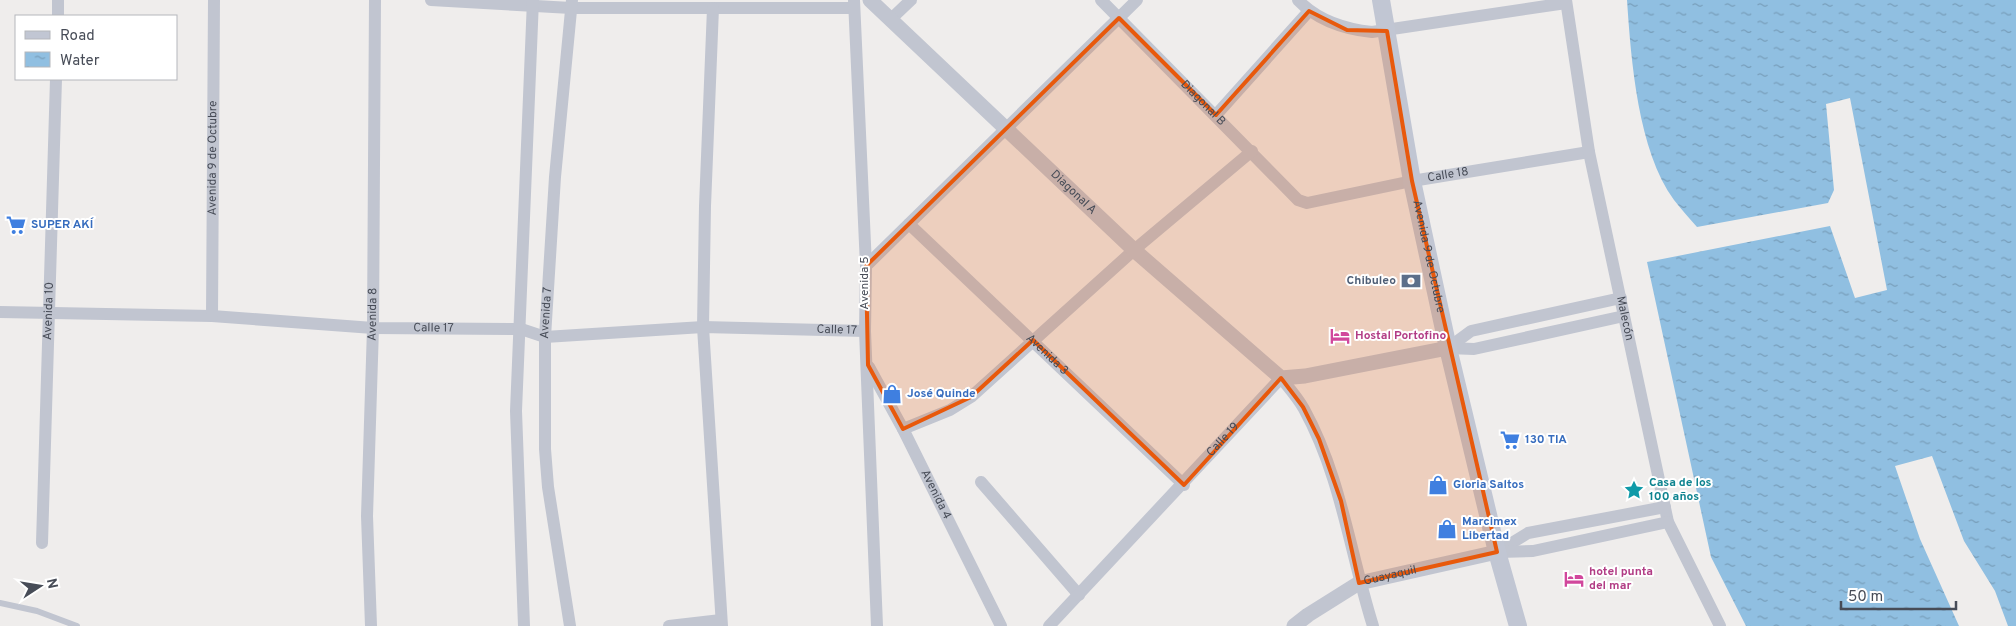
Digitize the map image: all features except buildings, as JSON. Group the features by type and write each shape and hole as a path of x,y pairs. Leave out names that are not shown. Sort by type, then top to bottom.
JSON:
{"main road":[{"name":"Avenida 9 de Octubre","path":"1381,0 1441,350 1518,626"}],"street":[{"path":"58,0 58,15"},
{"name":"Avenida 9 de Octubre","path":"212,316 214,0"},
{"name":"Avenida 8","path":"371,626 367,516 373,328 375,0"},
{"path":"431,0 713,8 854,4"},
{"name":"Diagonal A","path":"870,0 1134,250 1281,378"},
{"path":"891,19 911,0"},
{"name":"Diagonal B","path":"1101,0 1216,114 1298,200 1307,203"},
{"path":"866,266 1137,0"},
{"path":"1298,0 1309,12 1347,30 1372,32 1566,1"},
{"name":"Malecón","path":"1566,1 1589,152 1668,522 1720,626"},
{"name":"Avenida 7","path":"524,626 516,411 521,329 533,3"},
{"name":"Avenida 7","path":"570,626 548,487 545,449 545,337 555,177 572,4"},
{"name":"Avenida 5","path":"854,4 866,266 865,331 868,364 877,626"},
{"path":"669,626 721,623 704,327 705,206 713,8"},
{"path":"1216,114 1309,12"},
{"name":"Avenida 10","path":"42,543 56,80"},
{"path":"903,428 950,410 971,397 1134,250 1252,152"},
{"name":"Calle 18","path":"1307,203 1412,182 1589,152"},
{"name":"Avenida 3","path":"910,224 1184,485"},
{"path":"1441,350 1471,331 1621,298"},
{"name":"Calle 17","path":"0,312 212,316 373,328 521,329 545,337 704,327 865,331"},
{"path":"1281,378 1304,376 1441,350 1474,349 1624,316"},
{"name":"Avenida 4","path":"868,364 903,428 1001,626"},
{"path":"1281,378 1303,407 1319,439 1341,501 1360,583 1373,626"},
{"name":"Calle 19","path":"1049,626 1184,485 1281,378"},
{"path":"981,482 1079,595"},
{"name":"Guayaquil","path":"1497,552 1528,533 1665,507"},
{"name":"Guayaquil","path":"1294,626 1308,615 1360,583 1497,552 1533,551 1668,522"}],"lane":[{"path":"0,603 37,611 78,626"}],"highlighted area":[{"path":"1309,11 1347,30 1387,31 1412,181 1497,552 1359,583 1341,501 1319,439 1303,407 1281,378 1184,485 1033,340 971,397 903,429 868,365 866,266 1119,18 1216,115"}],"water":[{"path":"1627,0 2016,0 2016,626 2008,626 1995,591 1964,541 1932,456 1895,466 1920,539 1959,626 1746,626 1711,557 1647,262 1830,226 1855,298 1887,290 1850,98 1826,104 1834,190 1828,203 1697,227 1674,200 1662,180 1652,157 1638,104"}],"place":[{"name":"SUPER AKÍ","path":"16,225"},
{"name":"Chibuleo","path":"1411,281"},
{"name":"Hostal Portofino","path":"1340,336"},
{"name":"José Quinde","path":"892,394"},
{"name":"130 TIA","path":"1510,440"},
{"name":"Gloria Saltos","path":"1438,485"},
{"name":"Casa de los 100 años","path":"1634,490"},
{"name":"Marcimex Libertad","path":"1447,529"},
{"name":"hotel punta del mar","path":"1574,579"}]}
